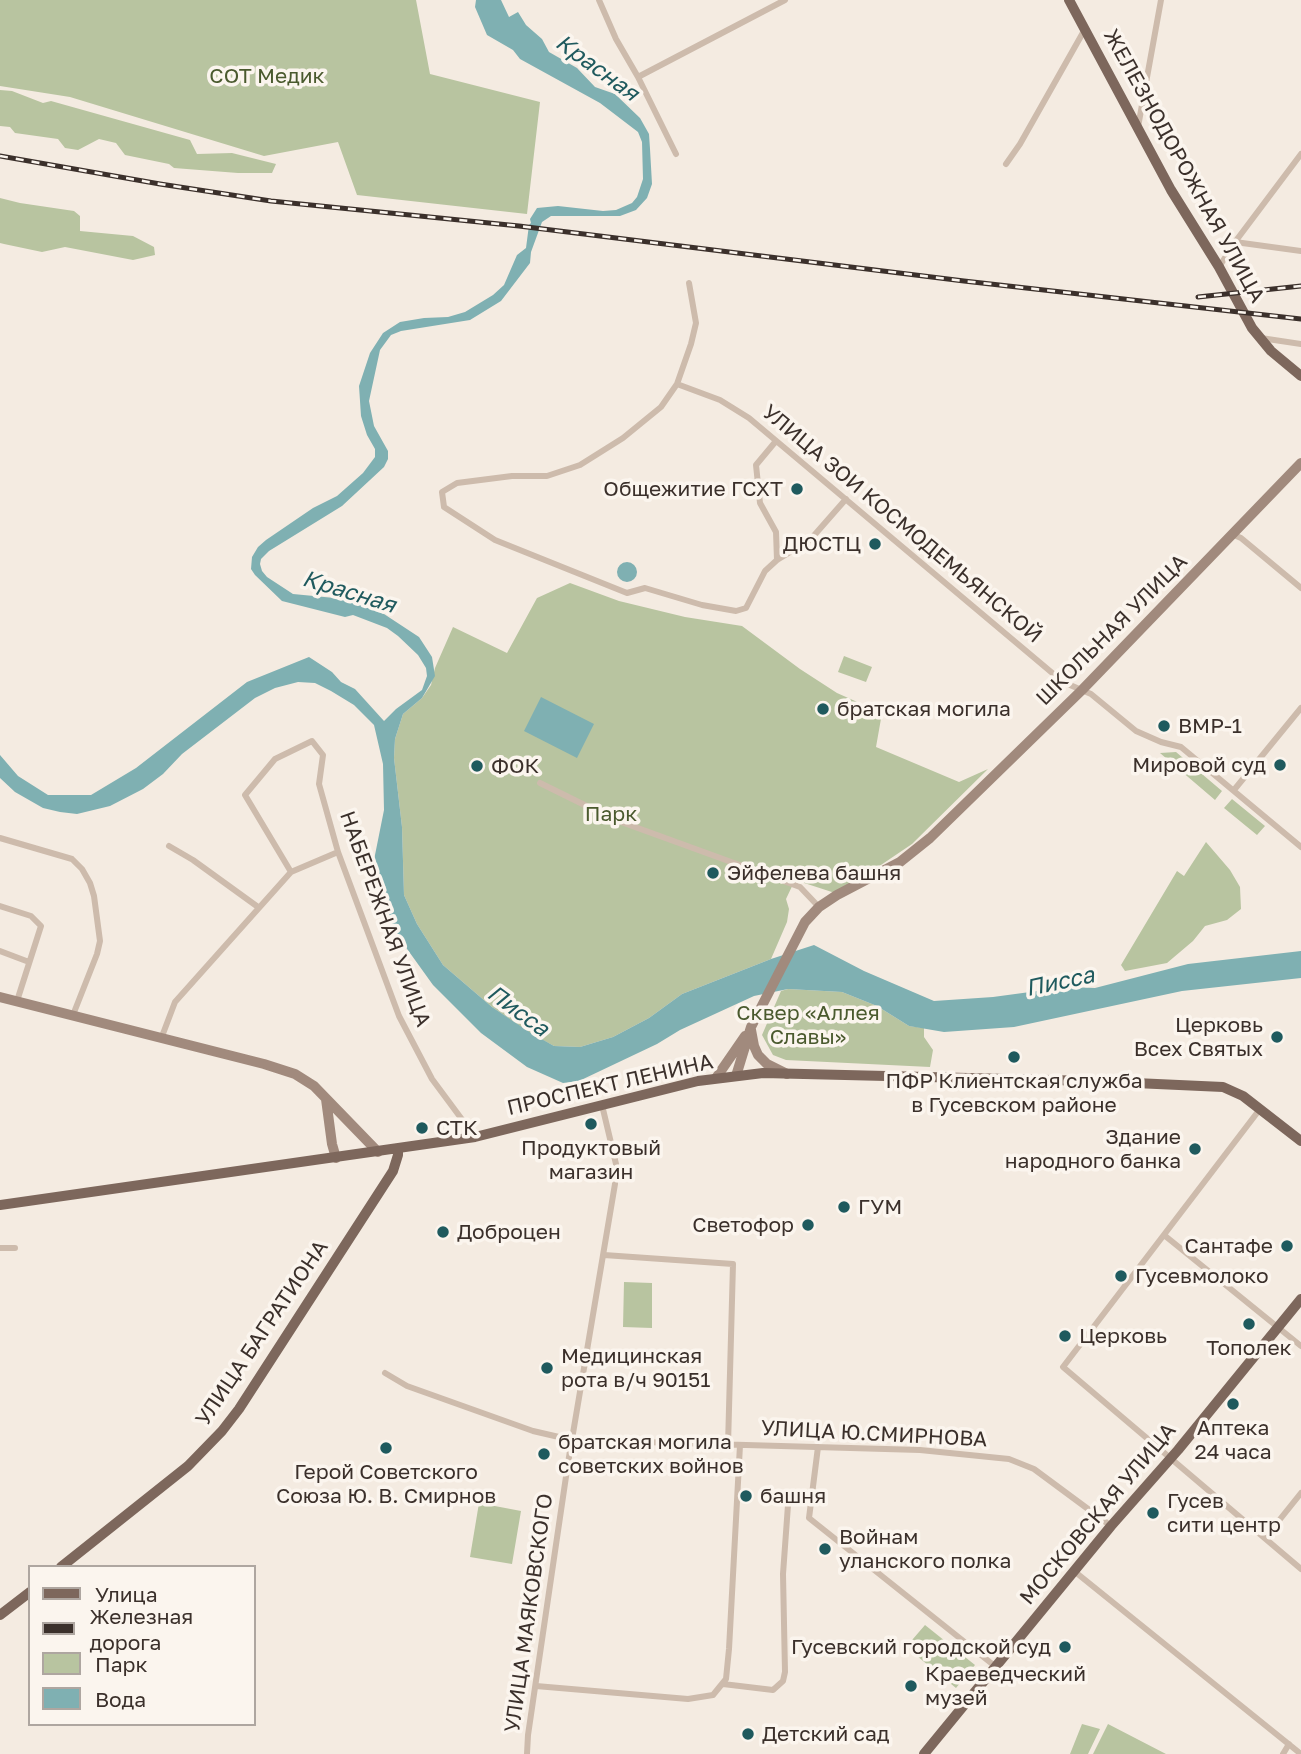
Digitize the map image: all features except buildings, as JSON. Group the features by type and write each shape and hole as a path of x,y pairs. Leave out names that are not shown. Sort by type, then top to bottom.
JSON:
{"main road":[{"name":"ЖЕЛЕЗНОДОРОЖНАЯ УЛИЦА","path":"1069,0 1171,190 1260,338 1301,376"},
{"name":"ШКОЛЬНАЯ УЛИЦА","path":"716,1078 751,1027 805,922 819,907 836,895 900,862 930,838 1082,690 1301,463"},
{"path":"0,997 295,1074 314,1086 378,1152"},
{"name":"ШКОЛЬНАЯ УЛИЦА","path":"736,1076 751,1027"},
{"path":"751,1027 758,1055 767,1064 788,1074"},
{"name":"ПРОСПЕКТ ЛЕНИНА","path":"0,1205 475,1137 716,1078 763,1073 1210,1085 1234,1091 1301,1141"},
{"path":"326,1099 336,1158"},
{"name":"УЛИЦА БАГРАТИОНА","path":"63,1565 188,1465 222,1431 239,1409 393,1171 398,1148"},
{"name":"МОСКОВСКАЯ УЛИЦА","path":"925,1754 1301,1298"},
{"path":"0,1615 28,1593"}],"street":[{"path":"599,0 616,39 676,154"},
{"path":"638,77 785,0"},
{"path":"1138,129 1161,0"},
{"path":"1006,164 1085,29"},
{"path":"1219,267 1301,154"},
{"path":"1235,242 1301,251"},
{"path":"689,284 696,323 677,384 661,407 623,438 580,465 547,476 512,476 457,483 442,492 444,507 495,540 627,593 645,588 702,605 736,611 746,608 765,571 810,540 846,499"},
{"path":"1260,338 1301,344"},
{"name":"УЛИЦА ЗОИ КОСМОДЕМЬЯНСКОЙ","path":"677,384 720,400 749,418 1063,682 1091,694 1136,731 1161,743 1181,747 1301,847"},
{"path":"776,440 756,465 760,503 776,532 777,561"},
{"path":"1234,535 1301,588"},
{"path":"1234,790 1301,708"},
{"name":"НАБЕРЕЖНАЯ УЛИЦА","path":"291,872 245,795 275,759 312,741 323,755 319,784 338,852 398,1017 432,1079 475,1137"},
{"path":"540,783 613,819 800,887 819,907"},
{"path":"0,838 72,859 90,883 100,940 74,1015"},
{"path":"169,846 258,907"},
{"path":"161,1039 175,1002 291,872 338,852"},
{"path":"0,906 31,916 41,926 17,1001"},
{"path":"0,951 29,962"},
{"name":"УЛИЦА МАЯКОВСКОГО","path":"527,1754 572,1440 615,1184 616,1164 603,1105"},
{"path":"1260,1109 1062,1367 1301,1569"},
{"path":"1164,1235 1301,1346"},
{"path":"0,1248 15,1248"},
{"path":"604,1255 733,1264 728,1445"},
{"name":"УЛИЦА Ю.СМИРНОВА","path":"385,1373 407,1385 533,1431 572,1440 938,1451 1023,1463 1034,1468 1111,1526"},
{"path":"536,1686 688,1699 713,1695 723,1684 726,1679 729,1649 740,1445"},
{"path":"818,1447 809,1518 996,1667"},
{"path":"1265,1538 1301,1493"},
{"path":"723,1684 773,1690 783,1681 783,1574 788,1505"},
{"path":"1074,1571 1301,1754"},
{"path":"1283,1754 1289,1744"}],"green space":[{"name":"СОТ Медик","path":"0,0 416,0 430,74 540,102 527,214 357,195 338,142 264,156 70,97 0,86"},
{"path":"0,90 12,91 43,103 51,101 190,140 197,154 232,153 276,164 272,173 238,173 174,168 169,164 125,155 116,143 99,139 78,150 65,148 58,139 15,133 10,127 0,126"},
{"path":"0,198 74,211 80,216 80,231 133,236 154,247 155,255 133,260 65,247 42,252 0,243"},
{"name":"Парк","path":"570,583 619,601 685,617 742,626 837,693 882,713 876,747 959,782 988,769 912,844 838,894 795,880 786,899 789,909 787,922 771,959 682,994 649,1018 613,1037 580,1047 554,1046 530,1033 492,1007 443,965 417,924 404,895 402,827 394,758 395,739 403,714 422,698 431,685 435,668 453,627 507,653 537,598"},
{"path":"844,656 872,667 866,682 838,672"},
{"path":"1176,752 1222,791 1215,800 1160,753"},
{"path":"1232,799 1265,826 1257,835 1224,808"},
{"path":"1206,842 1230,870 1240,887 1241,909 1227,920 1205,926 1193,941 1167,963 1125,971 1121,965 1177,871 1184,876"},
{"name":"Сквер «Аллея Славы»","path":"788,989 842,992 877,1006 909,1026 924,1028 924,1037 933,1050 930,1067 786,1060 773,1055 762,1035 781,991"},
{"path":"624,1282 652,1283 652,1328 623,1327"},
{"path":"479,1503 521,1511 512,1564 470,1557"},
{"path":"925,1625 975,1665 956,1688 906,1647"},
{"path":"1082,1724 1100,1729 1088,1754 1070,1754"},
{"path":"1108,1724 1166,1754 1093,1754"}],"water":[{"path":"476,0 501,0 509,17 518,12 526,25 542,39 549,52 577,68 595,87 615,94 640,118 649,134 652,184 647,198 636,210 620,216 551,216 542,222 531,252 530,263 501,301 470,320 391,335 380,350 369,401 374,426 388,451 384,467 342,506 269,551 260,564 267,577 293,594 345,599 384,614 419,637 432,657 435,676 422,698 403,714 395,739 394,758 402,827 404,895 417,924 443,965 492,1007 531,1033 554,1046 580,1047 613,1037 649,1018 682,994 814,945 864,971 934,1001 993,997 1067,987 1095,988 1188,964 1301,951 1301,978 1182,991 1014,1027 944,1032 909,1026 877,1006 842,992 788,989 754,996 579,1081 563,1083 527,1067 481,1033 433,985 392,928 373,865 384,810 383,764 374,725 354,705 331,691 315,683 298,682 275,688 255,698 182,754 163,774 143,789 110,806 77,814 43,808 15,792 0,778 0,755 18,776 48,795 91,795 136,768 247,682 309,657 332,672 341,682 355,689 384,721 422,690 427,676 426,668 418,655 398,636 387,628 353,615 345,617 282,601 255,575 251,569 252,557 266,540 313,508 337,496 363,473 375,457 375,449 361,416 359,386 370,353 383,333 400,322 448,317 465,312 493,295 504,285 517,255 526,248 530,219 537,208 558,206 616,210 632,203 643,179 642,142 638,132 600,103 520,59 513,50 487,35 475,7"},
{"path":"627,562 634,565 637,572 634,579 627,582 620,579 617,572 620,565"},
{"path":"541,697 594,724 577,758 524,731"}],"railway":[{"path":"0,156 271,201 519,226 1301,319"},
{"path":"1198,297 1301,286"}],"place":[{"name":"Общежитие ГСХТ","path":"797,489"},
{"name":"ДЮСТЦ","path":"875,544"},
{"name":"братская могила","path":"823,709"},
{"name":"BMP-1","path":"1164,726"},
{"name":"Мировой суд","path":"1280,765"},
{"name":"ФОК","path":"477,766"},
{"name":"Эйфелева башня","path":"713,873"},
{"name":"Церковь Всех Святых","path":"1277,1037"},
{"name":"ПФР Клиентская служба в Гусевском районе","path":"1014,1057"},
{"name":"Продуктовый магазин","path":"591,1124"},
{"name":"СТК","path":"422,1128"},
{"name":"Здание народного банка","path":"1195,1149"},
{"name":"ГУМ","path":"844,1207"},
{"name":"Светофор","path":"808,1225"},
{"name":"Доброцен","path":"443,1232"},
{"name":"Сантафе","path":"1287,1246"},
{"name":"Гусевмолоко","path":"1121,1276"},
{"name":"Тополек","path":"1249,1324"},
{"name":"Церковь","path":"1065,1336"},
{"name":"Медицинская рота в/ч 90151","path":"547,1368"},
{"name":"Аптека 24 часа","path":"1233,1404"},
{"name":"Герой Советского Союза Ю. В. Смирнов","path":"386,1448"},
{"name":"братская могила советских войнов","path":"544,1454"},
{"name":"башня","path":"746,1496"},
{"name":"Гусев сити центр","path":"1153,1513"},
{"name":"Войнам уланского полка","path":"825,1549"},
{"name":"Гусевский городской суд","path":"1065,1647"},
{"name":"Краеведческий музей","path":"911,1686"},
{"name":"Детский сад","path":"748,1734"}],"water label":[{"name":"Красная","path":"597,68"},
{"name":"Красная","path":"349,592"},
{"name":"Писса","path":"1060,982"},
{"name":"Писса","path":"518,1011"}]}
